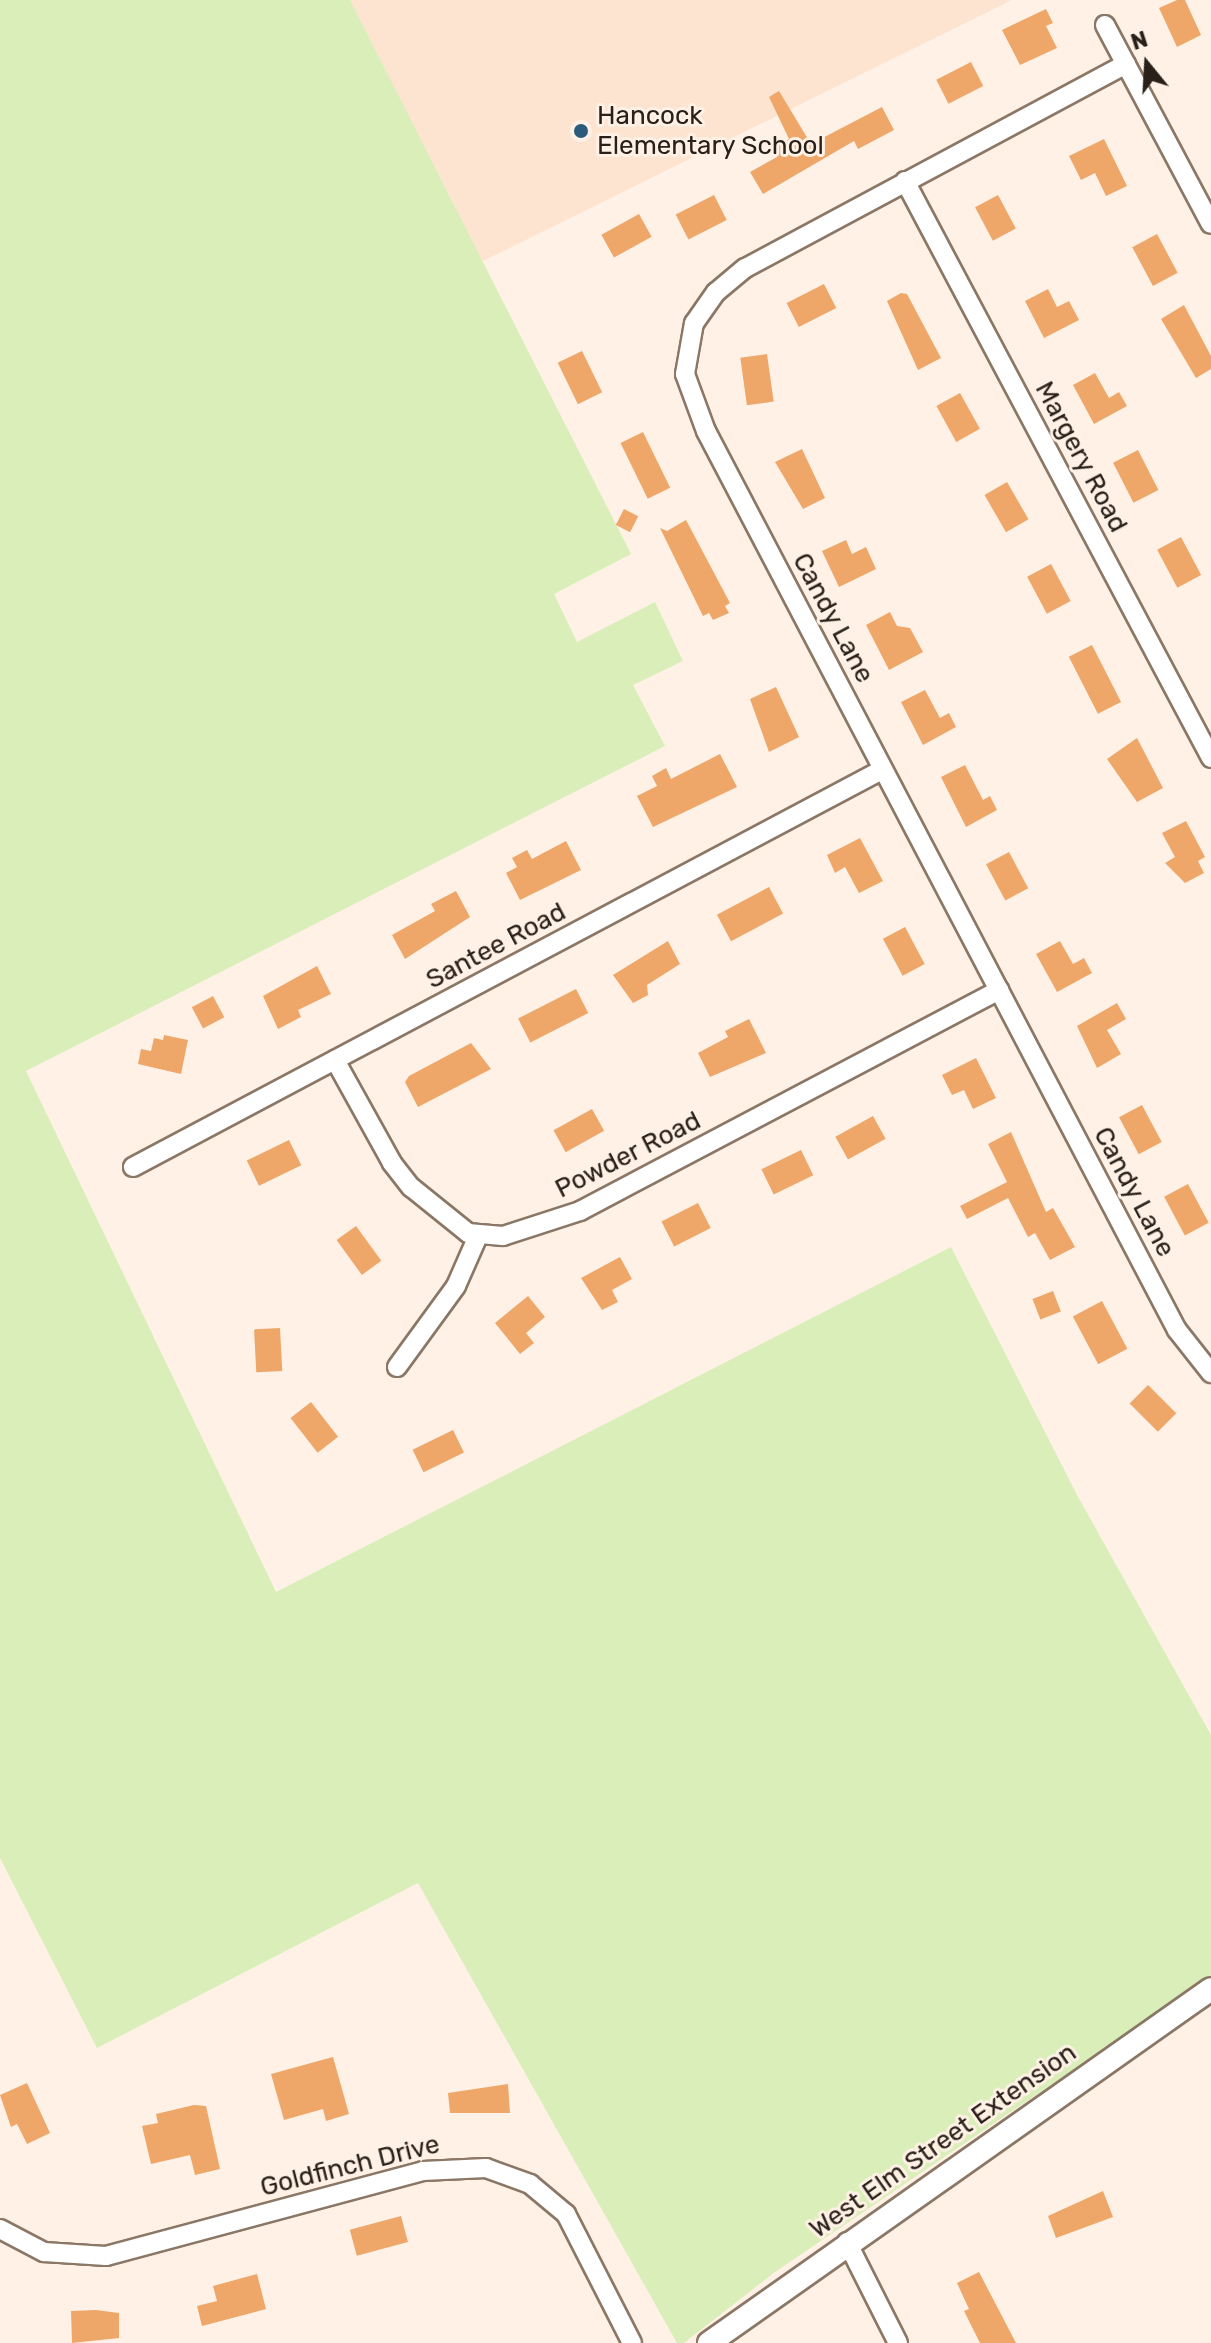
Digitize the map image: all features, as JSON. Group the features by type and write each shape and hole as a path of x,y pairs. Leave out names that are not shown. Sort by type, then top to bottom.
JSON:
{"street":[{"path":"1105,25 1211,224"},
{"name":"Candy Lane","path":"1126,64 905,181 730,279 694,323 685,356 689,391 706,431 1177,1330 1211,1373"},
{"name":"Margery Road","path":"905,181 1211,758"},
{"name":"Santee Road","path":"133,1167 882,770"},
{"name":"Powder Road","path":"478,1236 522,1232 580,1211 999,990"},
{"path":"335,1060 401,1175 440,1214 478,1236 456,1286 397,1367"},
{"name":"West Elm Street Extension","path":"709,2343 847,2242 1211,1989"},
{"name":"Goldfinch Drive","path":"0,2229 59,2256 106,2256 423,2171 486,2168 530,2184 566,2214 632,2343"},
{"path":"847,2242 898,2343"}],"shaded area":[{"name":"Hancock Elementary School","path":"350,0 1012,0 481,262"}],"green space":[{"path":"0,0 350,0 631,554 554,594 577,642 655,602 683,661 633,685 665,746 26,1071 276,1592 951,1247 1077,1495 1211,1735 1211,1976 775,2272 684,2343 677,2343 418,1883 97,2048 0,1858"}],"building":[{"path":"1185,0 1201,35 1177,47 1159,8"},
{"path":"1046,9 1053,23 1046,26 1057,48 1020,65 1002,30"},
{"path":"971,62 983,86 949,104 936,80"},
{"path":"779,91 811,144 882,107 894,130 858,149 854,141 763,194 750,172 777,157 772,149 789,139 769,97"},
{"path":"1104,139 1127,186 1106,196 1095,173 1081,180 1069,156"},
{"path":"714,195 727,220 688,239 676,215"},
{"path":"998,195 1016,229 993,241 975,207"},
{"path":"639,214 652,237 614,258 601,235"},
{"path":"1157,234 1178,273 1153,286 1132,247"},
{"path":"824,284 836,308 799,327 787,303"},
{"path":"1048,289 1057,307 1069,301 1079,320 1044,338 1025,301"},
{"path":"901,293 907,294 941,358 918,370 887,301"},
{"path":"1184,305 1211,356 1211,369 1196,378 1161,319"},
{"path":"582,351 602,392 578,404 558,363"},
{"path":"767,354 774,402 747,405 740,358"},
{"path":"1095,373 1109,398 1119,392 1127,406 1094,424 1073,385"},
{"path":"960,393 980,429 956,442 936,406"},
{"path":"643,432 670,488 648,499 621,443"},
{"path":"802,449 825,498 803,509 775,462"},
{"path":"1138,450 1158,490 1133,503 1113,463"},
{"path":"1007,482 1028,519 1006,532 984,495"},
{"path":"624,509 638,516 630,532 616,525"},
{"path":"686,520 730,603 725,606 729,613 713,620 709,613 703,616 660,528 667,531"},
{"path":"1181,537 1201,575 1177,588 1157,550"},
{"path":"846,540 852,554 866,547 876,569 839,587 822,551"},
{"path":"1051,564 1071,601 1047,614 1027,577"},
{"path":"890,612 897,626 910,628 923,652 889,670 866,625"},
{"path":"1092,645 1121,702 1098,714 1069,657"},
{"path":"776,687 799,737 769,752 750,699"},
{"path":"925,690 940,718 949,713 956,727 923,745 901,702"},
{"path":"1137,738 1163,788 1137,802 1107,759"},
{"path":"720,754 737,787 653,827 637,796 657,786 652,776 666,768 671,779"},
{"path":"965,765 983,800 990,796 997,810 966,827 941,777"},
{"path":"1186,821 1205,857 1198,861 1204,873 1185,883 1165,863 1175,857 1162,833"},
{"path":"860,838 883,881 859,893 845,867 835,873 827,855"},
{"path":"566,841 581,870 520,900 506,873 517,867 512,858 527,850 532,859"},
{"path":"1009,852 1028,888 1005,900 986,864"},
{"path":"769,887 783,913 731,941 717,915"},
{"path":"456,891 470,917 405,959 392,935 435,911 431,904"},
{"path":"905,927 925,964 903,976 883,939"},
{"path":"668,941 680,964 647,985 648,995 633,1003 613,975"},
{"path":"1060,941 1073,964 1084,958 1092,973 1057,992 1036,954"},
{"path":"317,966 331,994 298,1010 301,1017 278,1029 263,996"},
{"path":"576,989 588,1013 530,1043 518,1019"},
{"path":"213,996 224,1017 203,1028 192,1007"},
{"path":"1117,1003 1126,1019 1107,1030 1121,1054 1097,1068 1077,1026"},
{"path":"749,1019 766,1053 710,1077 698,1053 728,1037 725,1031"},
{"path":"164,1035 188,1040 181,1074 138,1064 141,1049 151,1051 154,1038 163,1040"},
{"path":"471,1043 491,1069 418,1107 405,1082 409,1076"},
{"path":"976,1058 996,1098 973,1109 964,1090 952,1095 942,1075"},
{"path":"1142,1105 1162,1142 1139,1154 1119,1117"},
{"path":"592,1109 604,1131 566,1152 554,1130"},
{"path":"873,1116 886,1139 848,1160 835,1137"},
{"path":"1011,1132 1046,1212 1053,1208 1075,1247 1050,1260 1035,1233 1028,1237 1008,1198 967,1219 960,1206 1007,1182 988,1144"},
{"path":"289,1140 301,1165 259,1186 247,1161"},
{"path":"801,1150 813,1175 774,1194 761,1169"},
{"path":"1188,1184 1209,1223 1185,1236 1164,1197"},
{"path":"698,1203 711,1228 674,1247 661,1222"},
{"path":"356,1226 381,1261 362,1275 337,1240"},
{"path":"620,1257 632,1279 612,1290 618,1302 602,1310 581,1278"},
{"path":"1053,1291 1061,1312 1040,1319 1032,1299"},
{"path":"528,1296 545,1317 526,1333 534,1343 520,1354 495,1323"},
{"path":"1102,1301 1127,1349 1098,1364 1073,1316"},
{"path":"280,1328 282,1371 256,1372 254,1329"},
{"path":"1148,1385 1176,1413 1158,1432 1130,1403"},
{"path":"311,1402 338,1437 318,1453 291,1418"},
{"path":"453,1430 464,1452 424,1472 413,1450"},
{"path":"333,2057 349,2114 326,2121 323,2109 284,2120 271,2074"},
{"path":"27,2083 50,2133 27,2144 17,2124 11,2127 0,2095"},
{"path":"508,2084 510,2113 450,2113 448,2093"},
{"path":"194,2105 206,2106 220,2169 195,2175 190,2155 151,2164 142,2126 158,2123 156,2114"},
{"path":"1103,2191 1113,2217 1056,2238 1048,2216"},
{"path":"401,2216 408,2242 357,2256 350,2230"},
{"path":"979,2272 1016,2343 980,2343 964,2311 969,2309 957,2283"},
{"path":"257,2274 266,2309 202,2326 197,2306 217,2301 213,2286"},
{"path":"71,2311 119,2313 119,2338 72,2343"}],"place":[{"name":"Hancock Elementary School","path":"581,131"}]}
